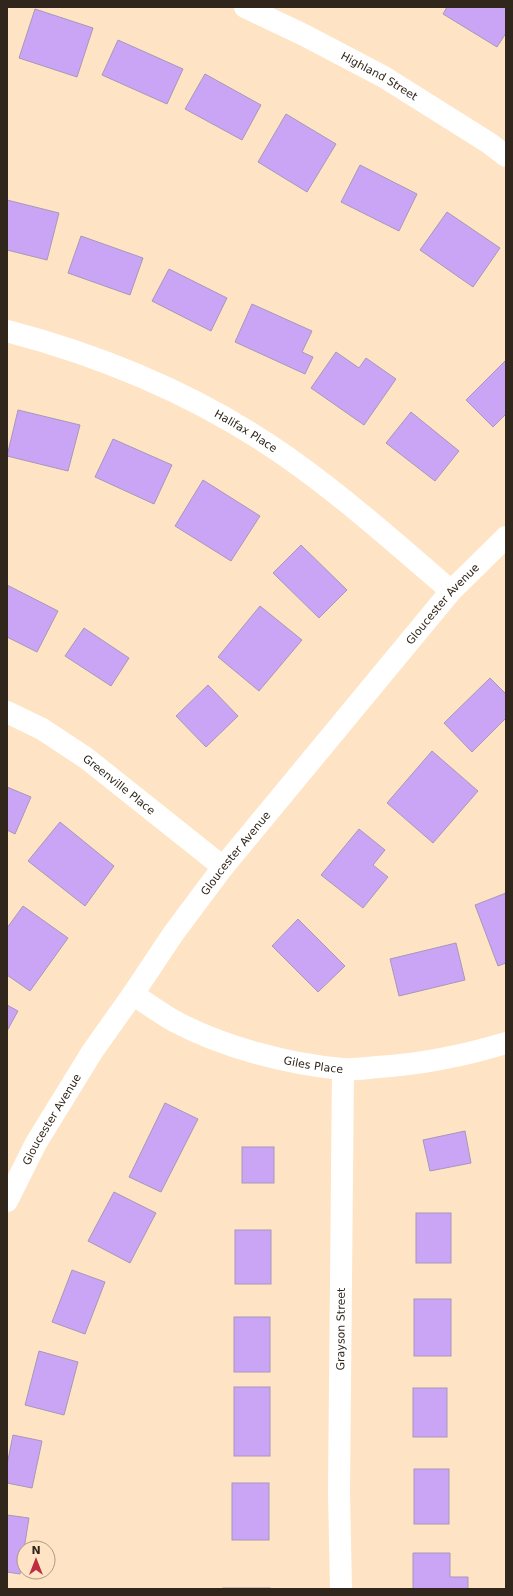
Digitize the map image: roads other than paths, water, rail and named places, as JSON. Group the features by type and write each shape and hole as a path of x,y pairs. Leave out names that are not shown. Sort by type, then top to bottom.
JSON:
{"street":[{"name":"Highland Street","path":"245,7 304,35 384,77 489,143 506,156"},
{"name":"Halifax Place","path":"7,331 47,341 106,362 170,390 232,422 287,458 355,510 451,591"},
{"name":"Gloucester Avenue","path":"7,1201 36,1143 92,1052 173,934 223,867 451,591 506,537"},
{"name":"Greenville Place","path":"7,712 42,730 86,758 223,867"},
{"name":"Giles Place","path":"133,994 174,1021 251,1052 343,1069 417,1064 473,1053 506,1042"},
{"name":"Grayson Street","path":"341,1589 340,1484 343,1069"}]}
